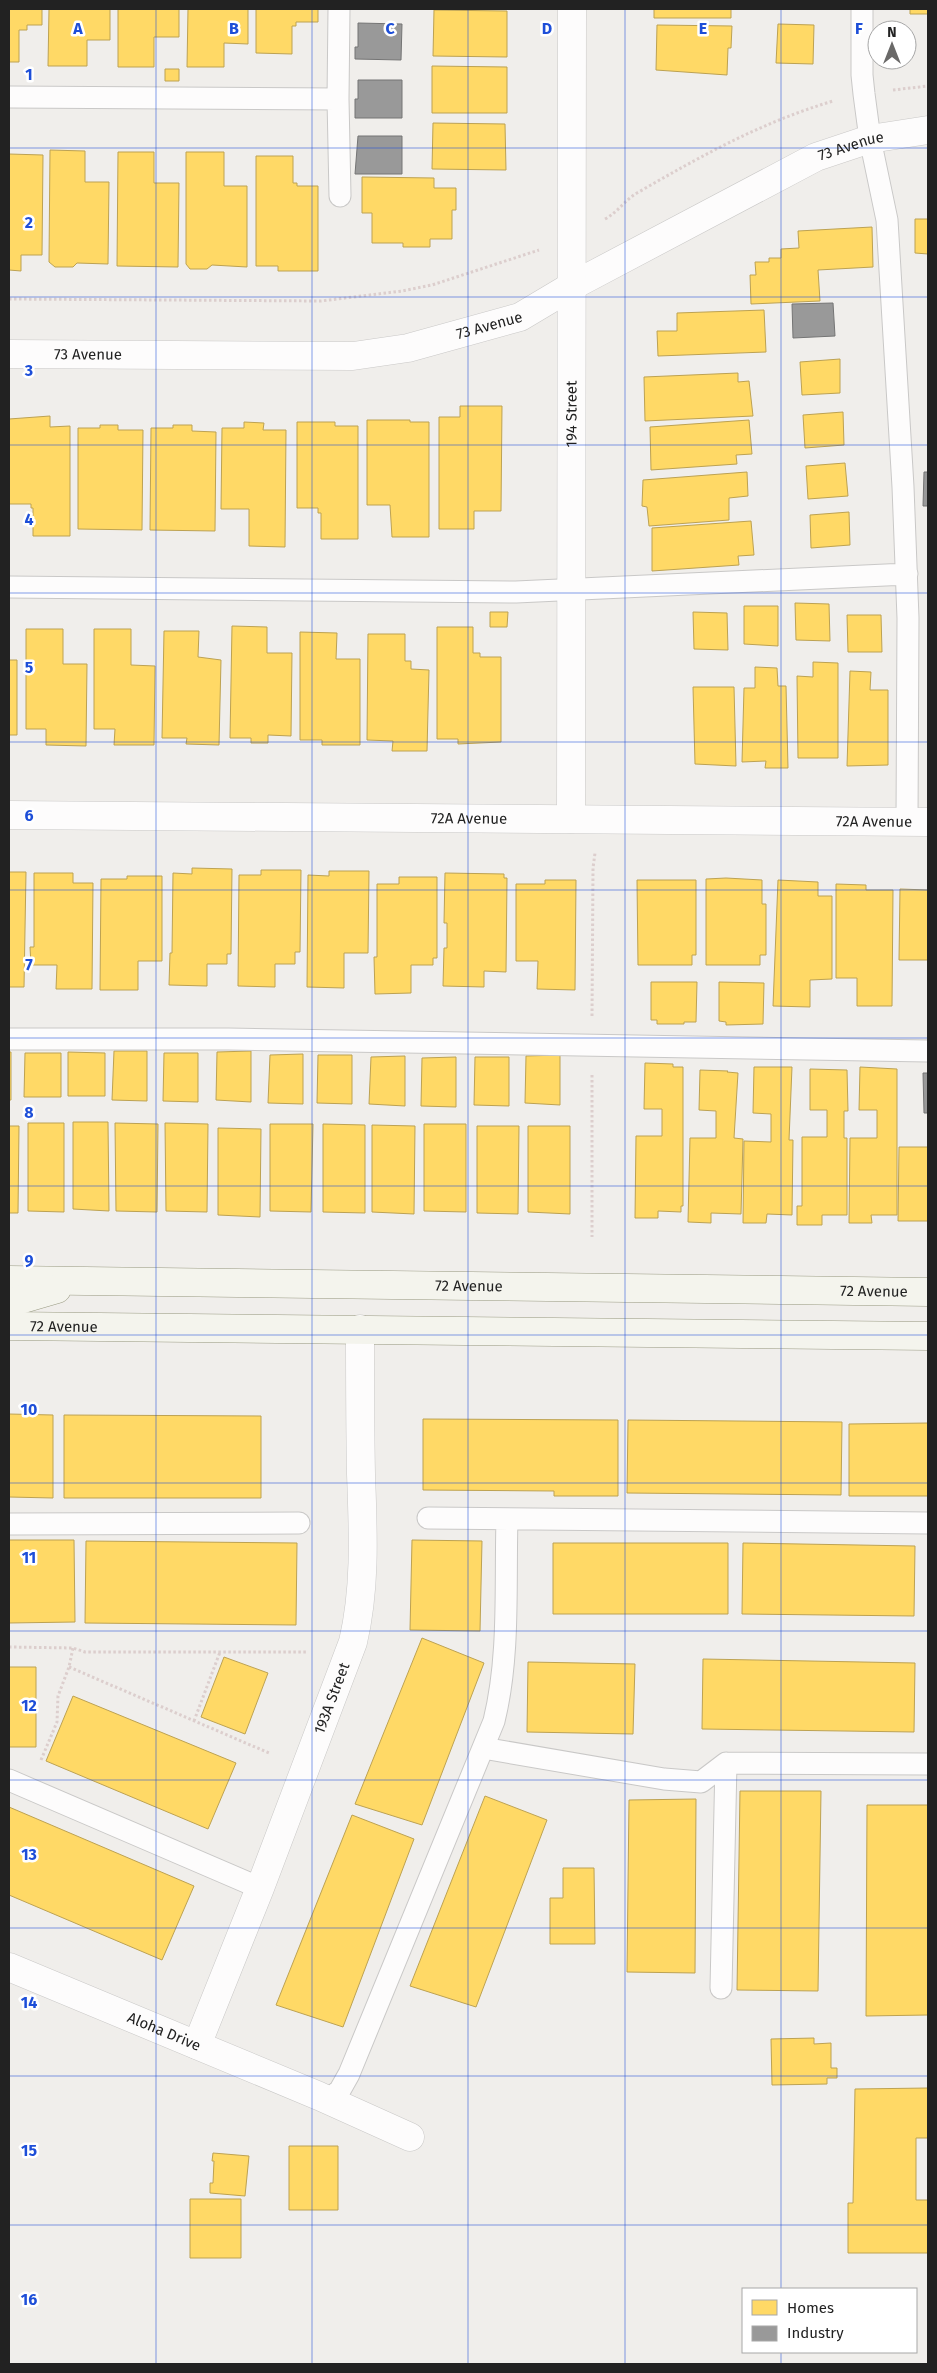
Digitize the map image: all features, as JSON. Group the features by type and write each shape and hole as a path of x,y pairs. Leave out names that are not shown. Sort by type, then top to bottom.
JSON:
{"main road":[{"name":"72 Avenue","path":"9,1280 928,1292"},
{"path":"9,1302 88,1281"},
{"name":"72 Avenue","path":"9,1326 928,1336"}],"street":[{"name":"194 Street","path":"571,819 572,9"},
{"name":"73 Avenue","path":"9,354 353,356 408,348 520,318 572,286 816,157 870,139 928,130"},
{"name":"72A Avenue","path":"9,815 918,822"},
{"name":"193A Street","path":"197,2045 260,1888 353,1642 359,1618 362,1519 360,1329"},
{"name":"Aloha Drive","path":"9,1967 319,2096 410,2137"}],"lane":[{"path":"339,9 340,196"},
{"path":"862,9 862,75 864,94 870,139 887,220 907,574 918,822"},
{"path":"9,97 338,99"},
{"path":"9,587 507,592 907,574"},
{"path":"9,1039 228,1039 928,1051"},
{"path":"428,1518 928,1523"},
{"path":"319,2096 332,2097 340,2090 349,2074 494,1721 501,1694 504,1661 507,1519"},
{"path":"9,1524 299,1523"},
{"path":"483,1748 664,1779 701,1782 726,1763 928,1764"},
{"path":"722,1988 726,1763"},
{"path":"9,1780 260,1888"}],"path":[{"path":"614,214 631,196 715,148 790,114 864,94 928,86"},
{"path":"9,298 321,301 402,292 432,285 548,246"},
{"path":"9,1647 73,1648 85,1652 306,1652"},
{"path":"29,1789 57,1722 58,1696 69,1667 73,1648"},
{"path":"194,1721 220,1652"},
{"path":"69,1667 269,1753"}],"building: Homes":[{"path":"9,9 42,9 42,25 27,25 27,30 19,30 19,62 9,62"},
{"path":"49,9 110,9 110,40 87,40 87,66 48,66"},
{"path":"118,9 179,9 179,37 154,37 154,67 118,67"},
{"path":"188,9 248,9 248,44 224,43 224,67 187,67"},
{"path":"256,9 318,9 318,22 296,22 296,26 292,26 292,54 256,53"},
{"path":"654,9 731,9 731,18 654,18"},
{"path":"910,9 928,9 928,14 910,14"},
{"path":"434,10 507,11 507,57 433,56"},
{"path":"778,24 814,25 813,64 776,63"},
{"path":"657,25 732,26 731,48 728,48 727,75 656,70"},
{"path":"432,66 507,67 507,113 432,113"},
{"path":"165,69 179,69 179,81 165,81"},
{"path":"433,123 505,124 506,170 432,169"},
{"path":"50,150 85,151 85,182 109,182 108,264 77,263 73,267 55,267 49,262"},
{"path":"118,152 154,152 154,183 179,183 178,267 117,266"},
{"path":"186,152 224,152 224,186 247,186 247,267 212,265 207,269 190,269 186,264"},
{"path":"9,154 43,155 42,255 21,255 21,271 9,270"},
{"path":"256,156 293,156 293,183 297,183 297,186 318,186 318,271 278,271 278,266 256,266"},
{"path":"362,177 434,178 434,188 456,188 456,210 452,210 452,239 430,239 430,247 403,247 403,243 372,243 372,213 362,213"},
{"path":"915,219 928,219 928,254 915,253"},
{"path":"872,227 873,267 818,270 820,301 751,304 750,275 756,275 755,262 769,262 769,258 781,258 781,249 799,248 798,231"},
{"path":"764,310 766,352 658,356 657,331 677,331 677,313"},
{"path":"840,359 840,393 802,395 800,362"},
{"path":"738,373 738,382 749,381 753,416 645,421 644,377"},
{"path":"460,406 502,406 501,511 474,511 474,529 439,529 439,417 460,417"},
{"path":"843,412 844,445 805,448 803,415"},
{"path":"50,416 50,427 70,426 70,536 33,536 33,508 31,508 31,504 9,504 9,419"},
{"path":"367,420 429,422 429,537 392,537 390,505 367,505"},
{"path":"749,420 752,454 736,455 737,464 651,470 650,427"},
{"path":"244,422 264,423 263,430 286,430 285,547 249,546 249,509 221,509 222,428 244,428"},
{"path":"297,422 335,422 335,426 358,426 358,539 321,539 321,513 318,513 318,508 297,508"},
{"path":"100,425 118,425 118,430 143,430 142,530 78,529 78,428 100,428"},
{"path":"173,425 192,425 192,431 216,432 215,531 150,530 151,428 173,428"},
{"path":"845,463 848,496 808,499 806,466"},
{"path":"747,472 748,496 729,498 729,520 649,526 647,507 642,506 643,480"},
{"path":"849,512 850,545 811,548 810,515"},
{"path":"751,521 754,555 738,556 739,565 652,571 652,528"},
{"path":"795,603 829,604 830,641 796,640"},
{"path":"744,606 778,606 778,646 744,644"},
{"path":"490,612 508,612 507,627 490,627"},
{"path":"693,612 727,613 728,650 694,649"},
{"path":"847,615 881,615 882,652 848,652"},
{"path":"232,626 267,627 267,653 292,653 291,736 268,735 268,743 251,743 251,738 230,738"},
{"path":"437,627 473,627 473,653 480,653 480,657 501,657 501,742 458,744 458,739 437,739"},
{"path":"26,629 63,629 63,664 87,664 86,746 46,745 46,729 26,729"},
{"path":"94,629 131,629 131,665 155,666 154,745 114,745 115,729 94,729"},
{"path":"164,631 199,631 198,657 221,660 219,745 186,744 187,738 162,738"},
{"path":"300,632 337,633 336,659 360,659 360,745 322,745 322,740 300,740"},
{"path":"368,634 405,634 405,661 411,661 411,669 429,670 427,751 392,751 393,741 367,740"},
{"path":"9,660 17,660 17,735 9,735"},
{"path":"813,662 838,663 838,758 798,758 797,676 813,677"},
{"path":"755,667 777,668 778,686 786,686 788,768 765,768 766,761 742,762 744,688 755,688"},
{"path":"850,671 871,672 870,690 888,690 888,765 847,766"},
{"path":"693,687 734,687 736,766 695,764"},
{"path":"192,868 232,869 231,954 227,954 227,964 207,964 207,986 169,985 170,953 172,953 173,873 192,874"},
{"path":"261,870 301,870 300,952 295,952 295,964 275,964 275,987 238,986 239,875 261,875"},
{"path":"329,871 369,871 368,953 344,953 344,988 307,987 308,875 329,876"},
{"path":"9,872 26,872 24,987 9,987"},
{"path":"34,873 73,873 73,883 93,883 92,989 56,989 57,965 31,965 30,947 34,947"},
{"path":"445,873 504,874 504,878 507,878 506,972 484,971 484,987 443,986 444,948 447,948 447,923 444,923"},
{"path":"127,876 162,876 162,961 138,961 138,990 100,990 101,879 127,879"},
{"path":"399,877 437,877 437,958 433,958 433,965 411,965 411,993 375,994 374,957 377,957 377,884 399,884"},
{"path":"706,879 762,880 762,904 766,904 766,955 760,955 760,965 706,965"},
{"path":"545,880 576,880 575,990 537,989 538,961 516,961 516,884 545,884"},
{"path":"637,880 696,880 696,955 692,955 692,965 638,965"},
{"path":"778,880 818,882 818,896 832,896 832,979 810,980 810,1007 773,1006"},
{"path":"836,884 866,885 866,890 893,890 892,1006 857,1006 857,978 836,978"},
{"path":"900,889 928,890 928,960 899,960"},
{"path":"651,982 697,982 696,1022 657,1024 657,1020 651,1020"},
{"path":"719,982 764,983 763,1024 726,1025 726,1022 719,1021"},
{"path":"114,1051 147,1051 147,1101 112,1100"},
{"path":"251,1051 251,1102 216,1100 217,1052"},
{"path":"9,1052 11,1052 11,1100 9,1100"},
{"path":"68,1052 105,1053 105,1096 68,1096"},
{"path":"25,1053 61,1053 61,1097 24,1097"},
{"path":"164,1053 198,1053 198,1102 163,1101"},
{"path":"303,1054 303,1104 268,1103 270,1055"},
{"path":"318,1055 352,1055 352,1104 317,1103"},
{"path":"560,1055 560,1105 525,1103 526,1056"},
{"path":"405,1056 405,1106 369,1104 371,1057"},
{"path":"456,1057 456,1107 421,1106 422,1058"},
{"path":"475,1057 509,1057 509,1106 474,1105"},
{"path":"645,1063 673,1064 673,1067 683,1067 683,1206 681,1206 681,1212 658,1211 658,1218 635,1218 636,1136 662,1136 662,1109 644,1109"},
{"path":"754,1067 792,1067 789,1140 793,1140 792,1215 767,1214 766,1223 743,1223 744,1141 771,1142 771,1114 753,1113"},
{"path":"860,1067 897,1069 897,1215 871,1215 872,1223 849,1223 850,1138 877,1138 877,1110 859,1110"},
{"path":"810,1069 847,1070 848,1111 844,1111 844,1138 847,1138 847,1215 822,1215 822,1225 797,1225 797,1206 802,1206 802,1137 827,1137 827,1110 810,1110"},
{"path":"700,1070 738,1073 734,1138 743,1139 741,1214 711,1213 711,1223 688,1222 690,1138 716,1138 716,1111 699,1110"},
{"path":"73,1122 108,1122 109,1211 73,1209"},
{"path":"28,1123 64,1123 64,1212 28,1211"},
{"path":"115,1123 158,1124 157,1212 116,1211"},
{"path":"165,1123 208,1124 207,1212 166,1211"},
{"path":"270,1124 313,1124 311,1212 270,1211"},
{"path":"323,1124 365,1125 365,1213 323,1212"},
{"path":"424,1124 466,1124 466,1212 424,1211"},
{"path":"372,1125 415,1126 414,1214 372,1212"},
{"path":"9,1126 19,1126 18,1213 9,1213"},
{"path":"477,1126 519,1126 518,1214 477,1213"},
{"path":"528,1126 570,1126 570,1214 528,1212"},
{"path":"218,1128 261,1129 260,1217 218,1215"},
{"path":"899,1147 928,1147 928,1221 898,1221"},
{"path":"9,1414 53,1415 53,1498 9,1497"},
{"path":"64,1415 261,1416 261,1498 64,1498"},
{"path":"423,1419 618,1420 618,1496 554,1496 554,1491 423,1490"},
{"path":"628,1420 842,1422 841,1495 627,1493"},
{"path":"928,1423 928,1496 849,1496 849,1424"},
{"path":"9,1540 74,1540 75,1622 9,1623"},
{"path":"412,1540 482,1541 480,1631 410,1630"},
{"path":"86,1541 297,1543 296,1625 85,1623"},
{"path":"553,1543 728,1543 728,1614 553,1614"},
{"path":"743,1543 915,1546 914,1616 742,1614"},
{"path":"422,1638 484,1663 422,1825 355,1804"},
{"path":"224,1657 268,1673 245,1734 201,1717"},
{"path":"703,1659 915,1663 914,1732 702,1729"},
{"path":"528,1662 635,1664 633,1734 527,1732"},
{"path":"9,1667 36,1667 36,1747 9,1747"},
{"path":"73,1696 236,1763 208,1829 46,1761"},
{"path":"740,1791 821,1791 818,1991 737,1990"},
{"path":"485,1796 547,1820 476,2007 410,1986"},
{"path":"696,1799 695,1973 627,1972 629,1800"},
{"path":"867,1805 928,1805 928,2015 866,2016"},
{"path":"9,1807 194,1886 162,1960 9,1895"},
{"path":"352,1815 414,1839 343,2027 276,2005"},
{"path":"563,1868 594,1868 595,1944 550,1944 550,1898 563,1898"},
{"path":"814,2038 814,2044 831,2043 831,2068 837,2068 837,2078 827,2078 827,2084 772,2085 771,2039"},
{"path":"928,2088 928,2138 916,2138 916,2200 928,2200 928,2253 848,2253 848,2203 853,2203 855,2089"},
{"path":"289,2146 338,2146 338,2210 289,2210"},
{"path":"213,2153 249,2156 245,2196 210,2193 210,2183 213,2183"},
{"path":"190,2199 241,2199 241,2258 190,2258"}],"building: Industry":[{"path":"358,23 402,24 401,60 355,59 355,47 358,47"},
{"path":"358,80 402,80 402,118 355,118"},
{"path":"358,136 402,136 402,174 355,174"},
{"path":"833,303 835,336 793,338 792,304"},
{"path":"924,472 928,472 928,506 923,506"},
{"path":"923,1073 928,1073 928,1113 924,1113"}]}
